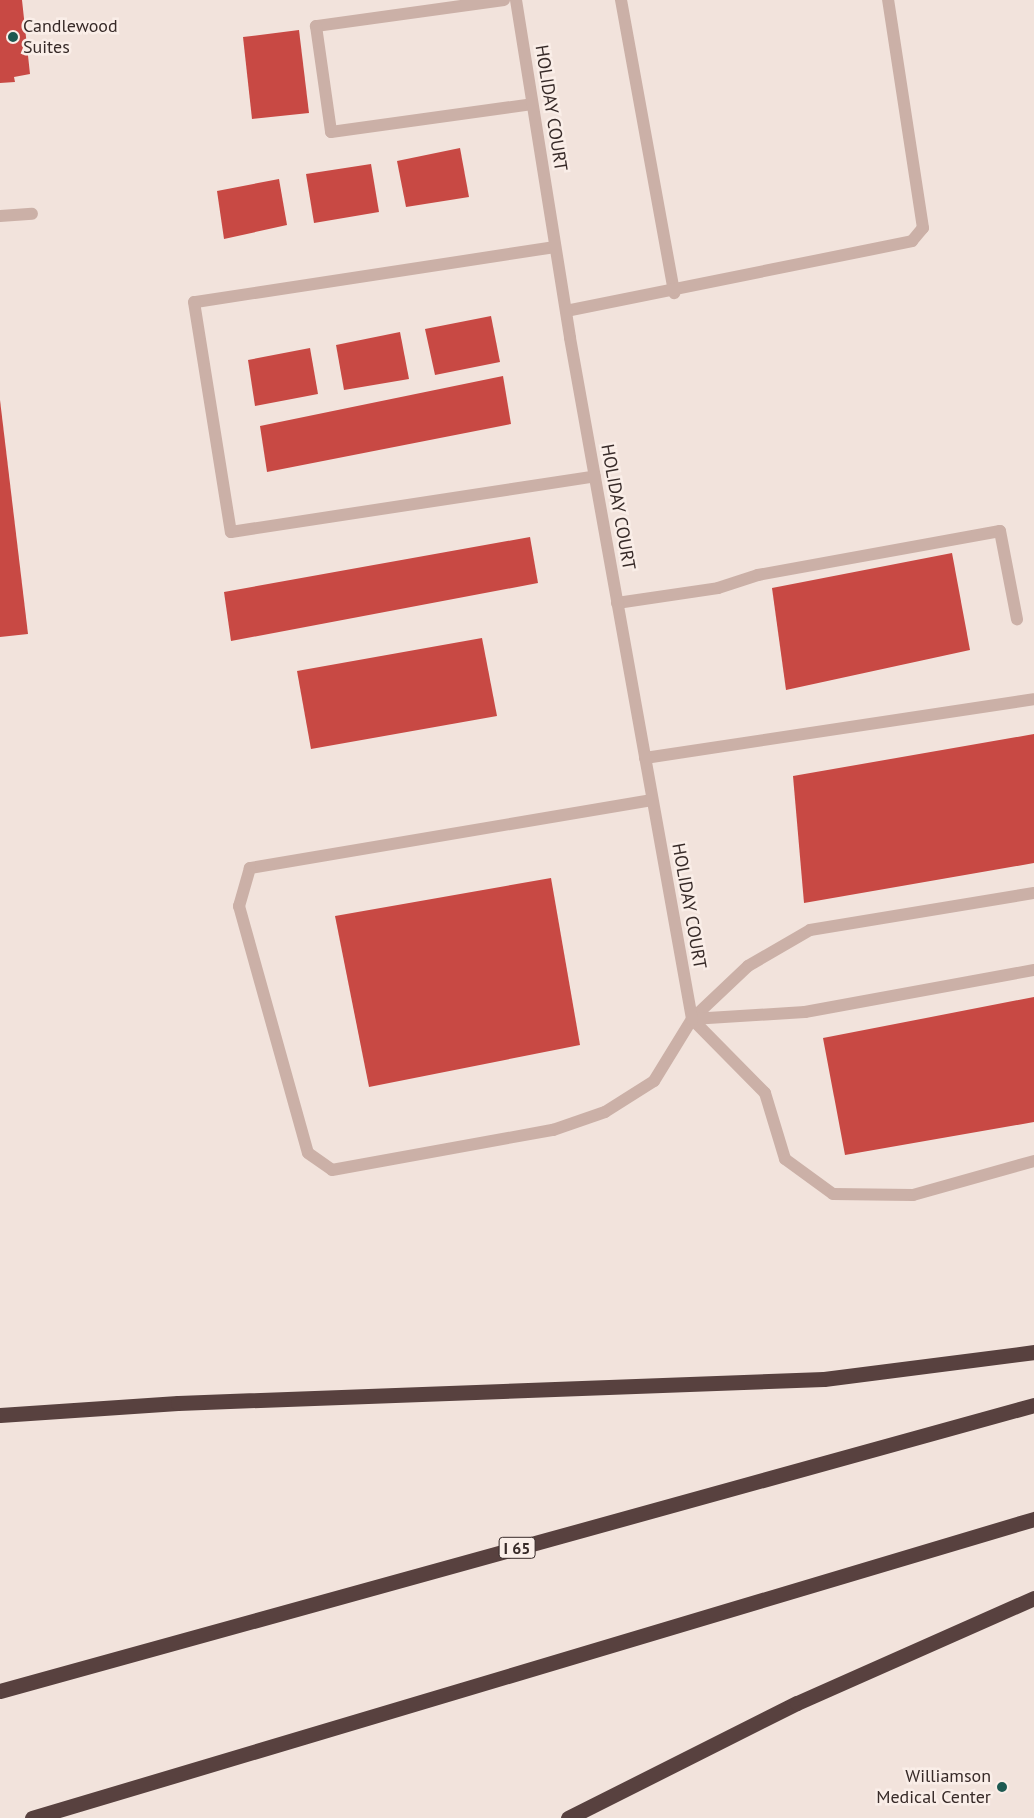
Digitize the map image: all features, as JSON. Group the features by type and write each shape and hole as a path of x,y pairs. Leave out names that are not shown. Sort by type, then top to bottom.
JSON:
{"highway":[{"path":"0,1415 178,1403 824,1379 1034,1352"},
{"name":"I 65","path":"0,1691 1034,1405"},
{"path":"32,1818 1034,1519"},
{"path":"568,1818 797,1703 1034,1598"}],"street":[{"path":"504,0 316,26 331,132 532,104"},
{"name":"HOLIDAY COURT","path":"516,0 566,311 692,1019"},
{"path":"621,0 674,292"},
{"path":"566,311 674,292 912,242 922,228 888,0"},
{"path":"0,216 32,214"},
{"path":"555,247 194,302 231,532 595,476"},
{"path":"617,603 718,588 758,575 1000,531 1017,619"},
{"path":"645,758 1034,699"},
{"path":"652,800 250,868 239,906 308,1153 332,1170 553,1130 605,1112 654,1081 692,1019 748,966 810,930 1034,894"},
{"path":"692,1019 805,1012 1034,970"},
{"path":"692,1019 766,1093 785,1159 833,1194 913,1195 1034,1161"}],"building":[{"name":"Candlewood Suites","path":"0,0 22,0 30,74 14,77 15,82 0,83"},
{"path":"299,30 309,113 252,119 243,37"},
{"path":"460,148 469,197 406,207 397,161"},
{"path":"371,164 379,212 314,223 306,174"},
{"path":"279,179 287,225 224,239 217,191"},
{"path":"491,316 500,362 435,375 425,329"},
{"path":"400,332 409,379 344,390 336,345"},
{"path":"310,348 318,394 255,406 248,360"},
{"path":"503,376 511,424 267,472 260,426"},
{"path":"0,400 28,634 0,637"},
{"path":"530,537 538,583 231,641 224,592"},
{"path":"952,553 970,650 786,690 772,588"},
{"path":"482,638 497,716 311,749 297,671"},
{"path":"1034,734 1034,863 804,903 793,776"},
{"path":"551,878 580,1045 369,1087 335,916"},
{"path":"1034,997 1034,1122 845,1155 823,1038"}],"place":[{"name":"Candlewood Suites","path":"13,37"},
{"name":"Williamson Medical Center","path":"1002,1787"}]}
